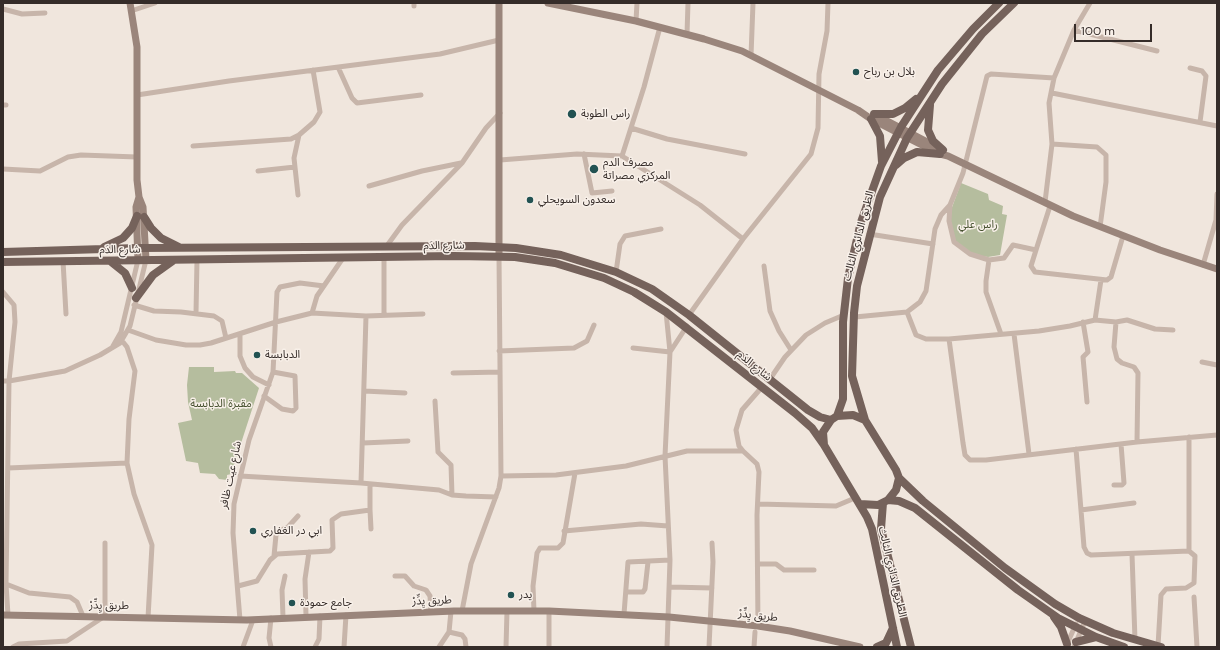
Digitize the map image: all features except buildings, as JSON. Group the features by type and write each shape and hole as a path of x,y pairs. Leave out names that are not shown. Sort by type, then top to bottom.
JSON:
{"main road":[{"name":"الطريق الدائري الثالث","path":"898,478 896,470 864,420 852,376 857,286 869,234 880,197 891,170 909,135 932,98 968,49 995,20 1014,3"},
{"name":"الطريق الدائري الثالث","path":"824,445 823,432 834,418 843,399 844,315 848,278 861,222 881,166 899,130 924,91 960,43 997,4"},
{"path":"881,166 882,147 880,136 872,116 888,115 900,111 924,91"},
{"path":"932,98 928,118 928,130 933,140 944,153"},
{"path":"891,170 904,158 914,153 927,151 944,153"},
{"path":"871,194 880,197"},
{"path":"96,250 123,238 140,217 161,238 181,248"},
{"name":"شارع الدَم","path":"3,252 142,248 498,247 561,255 616,272 652,289 689,315 808,410 820,417 834,418 853,415 864,420"},
{"name":"شارع الدَم","path":"3,262 499,256 555,263 582,270 624,287 687,326 804,421 818,435 858,501"},
{"path":"135,302 153,275 174,260"},
{"path":"110,261 125,273 132,288"},
{"path":"886,502 896,490 898,478"},
{"path":"898,478 922,501 1041,595 1082,620 1135,640 1160,647"},
{"name":"الطريق الدائري الثالث","path":"858,501 872,529 897,647"},
{"path":"858,501 872,506 886,502 900,501 914,508 1006,581 1051,614 1096,637 1124,647"},
{"name":"الطريق الدائري الثالث","path":"886,502 882,529 911,647"},
{"path":"1051,614 1061,627 1071,645 1096,637"},
{"path":"877,647 886,643 893,628"}],"street":[{"path":"3,381 57,374 111,349 128,330 135,302 142,260 137,157 137,47 130,3"},
{"path":"131,11 155,3"},
{"path":"462,611 473,558 496,498 502,476 498,247 500,160 499,3"},
{"path":"548,3 566,5 636,21 688,34 730,47 751,56 1047,204 1123,236 1217,269"},
{"path":"636,21 637,3"},
{"path":"688,3 688,34"},
{"path":"751,56 753,3"},
{"path":"689,315 744,239 811,154 818,128 820,67 827,31 828,3"},
{"path":"1090,3 1074,30 1054,78 1049,107 1052,144 1047,204 1032,266 1035,272 1107,280 1111,277 1123,236"},
{"path":"3,9 22,14 45,13"},
{"path":"622,156 644,87 660,27"},
{"path":"1074,30 1157,51"},
{"path":"137,95 440,54 499,40"},
{"path":"338,67 352,98 357,103 421,95"},
{"path":"1190,68 1202,71 1206,76 1200,122"},
{"path":"193,146 291,139 299,135 314,122 320,112 314,70"},
{"path":"855,318 906,312 920,302 926,292 938,221 950,205 966,164 987,76 995,74 1054,78"},
{"path":"1052,93 1217,126"},
{"path":"386,247 402,225 462,163 486,128 500,112"},
{"path":"631,128 668,139 745,154"},
{"path":"298,195 295,153 299,135"},
{"path":"1052,144 1097,147 1106,155 1106,182 1100,227"},
{"path":"500,160 584,154 622,156 700,205 744,239"},
{"path":"584,154 592,193 612,191"},
{"path":"3,169 40,171 68,157 81,155 137,157"},
{"path":"369,186 422,171 462,163"},
{"path":"258,171 295,167"},
{"path":"1203,265 1215,233 1217,194"},
{"path":"950,205 949,222 954,242 970,254 989,260 1004,258 1013,246 1036,250"},
{"path":"616,272 620,244 623,238 635,232 661,228"},
{"path":"869,234 933,244"},
{"path":"384,257 384,315"},
{"path":"312,313 317,296 343,258"},
{"path":"142,260 132,288 120,339 129,352 135,371 129,419 127,463 134,494 152,545 148,618"},
{"path":"196,313 197,260"},
{"path":"989,260 986,292 1002,334"},
{"path":"63,261 66,314"},
{"path":"764,266 770,310 779,331 791,350"},
{"path":"1095,320 1101,280"},
{"name":"شارع عيت ظافر","path":"240,620 233,512 248,440 273,372 276,296 279,288 300,283 324,286"},
{"path":"3,292 12,301 15,310 9,381 5,615"},
{"path":"135,302 154,311 196,313 214,316 220,319 226,338"},
{"path":"666,312 670,352 665,456 670,560 667,647"},
{"path":"906,312 918,337 922,338 949,339 1014,334 1060,328 1095,320 1116,322 1127,320 1155,329 1173,330"},
{"path":"128,330 156,340 190,346 211,343 276,322 312,313 366,316 423,314"},
{"path":"770,379 791,350 815,328 844,315"},
{"path":"361,483 366,316"},
{"path":"1083,322 1088,352 1083,357 1087,402"},
{"path":"1116,322 1114,346 1117,359 1122,363 1134,367 1138,373 1137,442"},
{"path":"499,351 574,348 587,341 594,325"},
{"path":"670,352 687,326"},
{"path":"240,334 240,356 245,368 253,377 269,385"},
{"path":"1014,334 1029,454"},
{"path":"949,339 965,455 970,460 975,461 1137,442 1217,435"},
{"path":"633,348 670,352"},
{"path":"1202,362 1217,365"},
{"path":"264,396 282,409 293,411 296,408 296,376 273,372"},
{"path":"453,373 500,372"},
{"path":"742,451 737,438 736,424 742,410 762,387"},
{"path":"364,391 405,393"},
{"path":"434,401 438,452 451,465 452,495"},
{"path":"1189,437 1189,551"},
{"path":"362,443 408,441"},
{"path":"1114,485 1122,485 1124,483 1121,444"},
{"path":"1076,450 1084,547 1087,553 1091,555 1189,551 1195,556 1194,583 1186,588 1166,589 1161,595 1160,647"},
{"path":"502,476 575,473 626,466 687,451 742,451 754,459 759,467 759,564 754,647"},
{"path":"8,468 127,463"},
{"path":"534,611 533,586 538,550 560,547 563,543 564,530 575,473"},
{"path":"240,476 361,483 439,490 452,495 496,498"},
{"path":"370,485 371,529"},
{"path":"758,504 836,506 858,501"},
{"path":"1081,510 1134,504"},
{"path":"274,556 282,552 329,552 332,549 332,520 336,516 370,510"},
{"path":"238,586 257,581 274,556 276,535 279,531 288,527 298,516"},
{"path":"564,530 641,524 668,526"},
{"path":"13,647 19,644 67,641 105,616 106,543"},
{"path":"709,647 709,621 712,588 712,543"},
{"path":"306,616 305,579 309,552"},
{"path":"1132,554 1135,640"},
{"path":"624,614 628,562 670,560"},
{"path":"626,592 643,592 645,589 648,562"},
{"path":"759,564 776,564 784,570 814,570"},
{"path":"283,617 282,590 285,576"},
{"path":"395,576 405,576 414,586 426,590 430,596 431,612"},
{"path":"6,584 29,593 70,597 77,602 83,616"},
{"path":"670,587 712,588"},
{"path":"1194,597 1197,647"},
{"path":"439,647 449,632 451,611"},
{"name":"طريق يِدِّرْ","path":"5,615 253,620 283,617 451,611 549,611 624,614 709,621 756,629 801,633 860,647"},
{"path":"506,647 507,611"},
{"path":"549,611 549,647"},
{"path":"344,647 346,615"},
{"path":"315,647 319,639 320,616"},
{"path":"271,618 271,647"},
{"path":"243,647 253,620"},
{"path":"1071,645 1077,628 1082,620"},
{"path":"1071,645 1077,628"},
{"path":"449,632 462,635 465,639 466,647"}],"green space":[{"name":"راس علي","path":"961,183 988,194 989,200 1003,206 1002,214 1007,215 1000,255 988,257 970,254 955,242 951,233 951,210"},
{"name":"مقبرة الدبابسة","path":"189,367 214,367 214,372 235,371 236,373 242,373 259,388 231,474 227,475 227,480 219,479 215,474 200,473 198,463 186,461 178,423 192,420 188,402 187,385"}],"place":[{"name":"بلال بن رباح","path":"856,72"},
{"name":"راس الطوبة","path":"572,114"},
{"name":"مصرف الدم المركزي مصراتة","path":"594,169"},
{"name":"سعدون السويحلي","path":"530,200"},
{"name":"الدبابسة","path":"257,355"},
{"name":"ابي در الغفاري","path":"253,531"},
{"name":"يدر","path":"511,595"},
{"name":"جامع حمودة","path":"292,603"}]}
